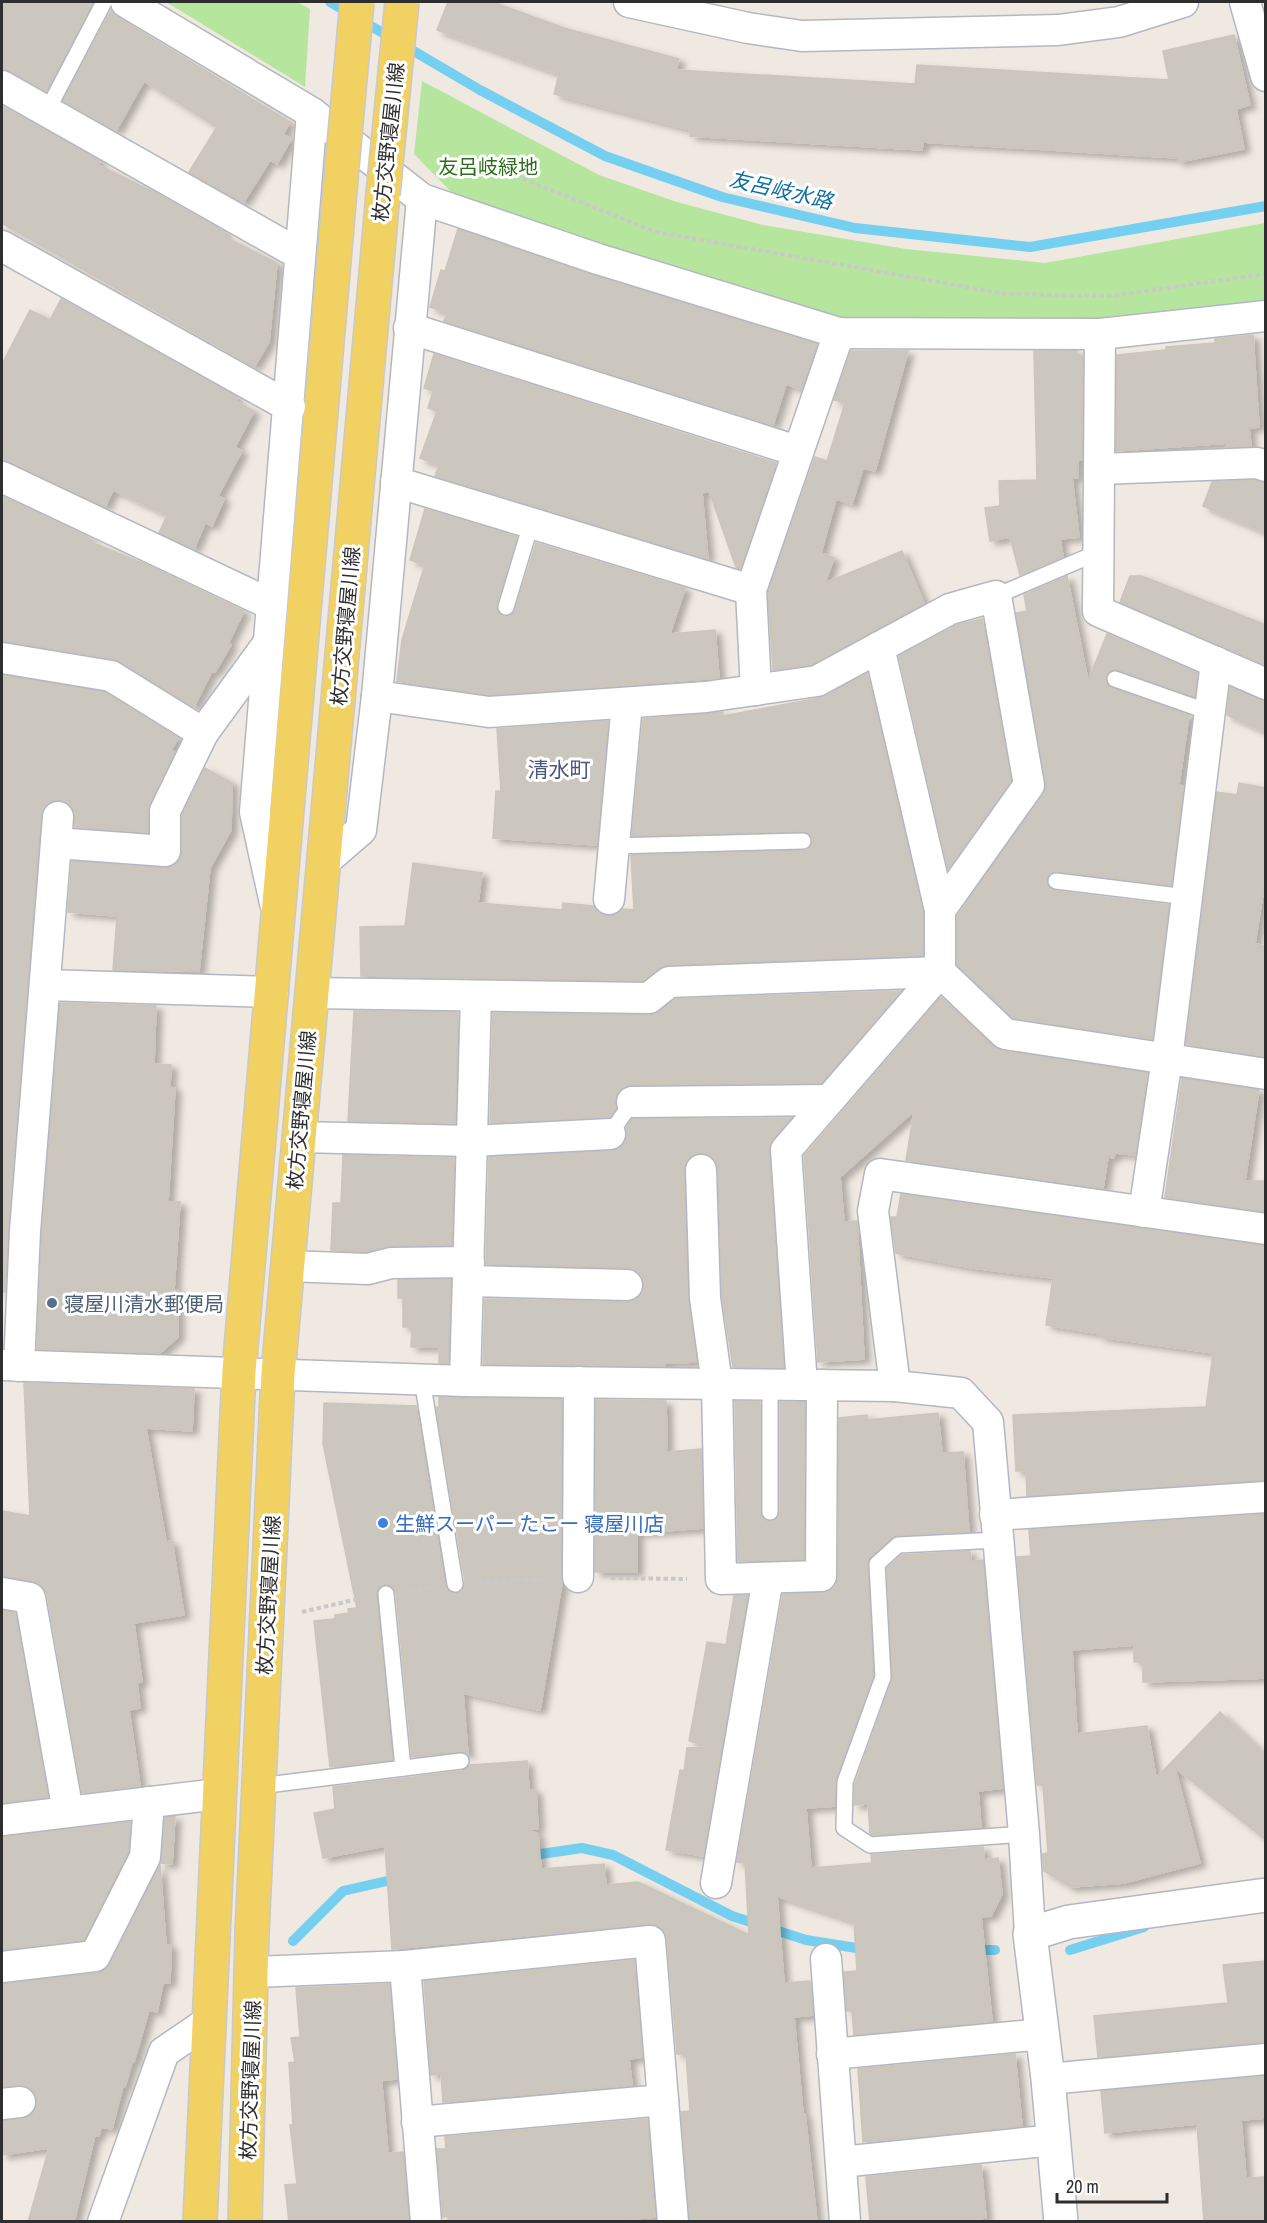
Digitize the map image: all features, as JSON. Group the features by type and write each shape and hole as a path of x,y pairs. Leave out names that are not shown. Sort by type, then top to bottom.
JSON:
{"main road":[{"name":"枚方交野寝屋川線","path":"200,2222 239,1371 357,2"},
{"name":"枚方交野寝屋川線","path":"245,2222 259,1786 278,1374 402,2"}],"street":[{"path":"126,2 312,113 422,200 598,259 839,333 1100,334 1266,316"},
{"path":"629,2 748,28 802,36 1058,30 1119,22 1183,2"},
{"path":"1245,2 1266,76"},
{"path":"2,86 299,254"},
{"path":"277,916 255,812 270,604 290,407 299,254 312,113"},
{"path":"324,862 361,830 377,696 422,200"},
{"path":"2,246 290,407"},
{"path":"409,328 797,451"},
{"path":"756,690 751,590 839,333"},
{"path":"1100,334 1098,611 1266,684"},
{"path":"1100,469 1257,463 1266,466"},
{"path":"2,477 270,604"},
{"path":"396,482 751,590"},
{"path":"377,696 489,712 706,697 817,681 950,609 996,596 1029,785 940,910"},
{"path":"267,645 203,733 165,811 165,851 57,830 45,985 13,1231 10,1365 239,1371 465,1381 895,1386 961,1393 988,1422 1024,1834 1030,1934 1048,2079 1061,2222"},
{"path":"701,1170 705,1298 717,1384 721,1579 821,1576 812,1385 786,1150 940,972 940,910 879,647"},
{"path":"2,658 111,676 203,733"},
{"path":"1144,1212 1167,1059 1216,662"},
{"path":"609,899 627,703"},
{"path":"312,993 649,998 669,982 940,972 1005,1034 1266,1074"},
{"path":"45,985 273,992"},
{"path":"465,1381 476,996"},
{"path":"632,1102 829,1100"},
{"path":"298,1137 472,1140 610,1134"},
{"path":"895,1386 873,1211 879,1174 1266,1228"},
{"path":"287,1266 368,1269 391,1263 627,1285"},
{"path":"578,1577 579,1382"},
{"path":"996,1527 1266,1497"},
{"path":"716,1883 768,1578"},
{"path":"2,1593 30,1598 68,1812"},
{"path":"2,1820 218,1794"},
{"path":"2,1967 95,1956 145,1857 149,1802"},
{"path":"1030,1934 1070,1922 1266,1895"},
{"path":"253,1972 405,1965 650,1941 673,2222"},
{"path":"826,1959 845,2222"},
{"path":"405,1965 426,2222"},
{"path":"103,2222 164,2052 208,2022"},
{"path":"832,2054 1043,2034"},
{"path":"1048,2079 1266,2059"},
{"path":"417,2122 663,2100"},
{"path":"841,2162 1054,2140"}],"lane":[{"path":"47,111 104,2"},
{"path":"506,607 531,524"},
{"path":"996,596 1099,552"},
{"path":"1115,679 1209,712"},
{"path":"614,846 803,841"},
{"path":"1056,881 1187,897"},
{"path":"610,1134 632,1102"},
{"path":"422,1379 455,1584"},
{"path":"770,1385 770,1512"},
{"path":"996,1527 898,1545 877,1564 883,1677 845,1782 844,1828 870,1845 1024,1834"},
{"path":"386,1594 404,1768"},
{"path":"259,1786 461,1761"}],"path":[{"path":"481,162 656,232 1005,294 1108,296 1266,274"},
{"path":"298,1613 386,1594 455,1584 578,1577 721,1579"}],"green space":[{"path":"166,2 297,2 310,9 305,87"},
{"name":"友呂岐緑地","path":"422,81 599,175 677,202 763,225 906,249 1045,263 1265,223 1265,305 1080,324 891,327 827,314 464,205 414,154"}],"building":[{"path":"2,2 93,2 46,91 2,69"},
{"path":"448,2 493,2 564,28 679,59 676,70 915,84 917,65 1169,80 1163,51 1234,35 1250,105 1236,109 1244,149 1178,162 1178,158 923,142 922,150 690,136 691,130 554,94 559,74 437,30"},
{"path":"111,10 117,17 290,122 283,134 291,139 277,164 270,160 243,203 189,172 217,127 144,81 116,131 63,101"},
{"path":"2,106 100,161 98,165 154,192 225,232 223,236 277,263 269,342 254,367 2,223"},
{"path":"458,229 593,275 817,344 801,389 786,384 773,425 444,321 447,313 430,307 441,270 445,271"},
{"path":"61,299 237,397 235,401 254,411 235,447 242,451 218,496 224,499 212,526 205,523 194,549 159,533 167,515 113,490 105,507 2,460 2,364 30,310 50,320"},
{"path":"1253,335 1259,427 1249,428 1251,446 1226,447 1228,443 1116,451 1117,355 1166,350 1166,347 1215,343 1215,339"},
{"path":"851,351 908,351 875,471 863,468 852,504 836,499 821,553 834,558 825,583 902,551 924,603 812,664 773,670 768,592 815,457 827,461 845,403 834,400"},
{"path":"1034,351 1077,351 1077,359 1083,358 1082,460 1078,460 1078,478 1072,478 1079,537 1060,539 1063,557 1020,575 1010,537 990,541 985,508 1000,506 999,481 1037,480"},
{"path":"434,354 776,463 740,569 736,567 709,491 702,493 708,559 435,476 439,465 420,458 437,411 428,408 433,391 424,388"},
{"path":"1255,480 1266,484 1266,533 1203,506 1212,482"},
{"path":"2,496 90,538 88,541 145,564 244,611 228,644 231,645 215,672 212,671 194,707 114,659 2,641"},
{"path":"425,509 517,537 497,604 497,610 503,616 509,616 515,610 536,543 685,588 670,634 715,630 719,678 490,695 397,681 402,640 425,564 410,560"},
{"path":"1067,576 1088,681 1107,634 1197,673 1194,697 1118,670 1109,671 1106,676 1107,685 1112,688 1189,715 1179,785 1183,786 1171,885 1057,871 1049,875 1046,880 1050,888 1055,891 1169,905 1152,1039 1013,1018 957,965 957,916 1046,788 1016,613 1027,611 1024,595"},
{"path":"1130,576 1142,576 1266,625 1263,664 1120,602"},
{"path":"982,619 1011,781 948,869 899,656 957,625"},
{"path":"867,673 923,912 923,955 668,965 658,969 643,981 361,976 360,927 405,926 413,863 482,873 478,903 562,910 563,903 593,906 600,913 608,916 623,909 634,910 631,855 808,850 813,840 808,833 803,831 632,836 643,719 723,712 723,716 819,698"},
{"path":"2,675 105,692 178,738 171,750 175,752 149,804 148,832 75,827 73,809 60,800 50,802 41,815 5,1292 2,1292"},
{"path":"1230,687 1266,701 1266,732 1227,715"},
{"path":"608,721 597,845 493,838 496,791 501,791 497,729"},
{"path":"205,768 232,783 231,830 210,868 199,971 113,970 117,916 68,912 72,861 164,868 173,866 179,860 182,852 182,815"},
{"path":"1239,783 1266,788 1266,874 1255,944 1266,946 1264,1056 1186,1044 1217,792 1237,795"},
{"path":"901,991 821,1083 632,1085 624,1087 617,1093 616,1108 610,1117 490,1123 493,1013 649,1015 660,1011 675,999"},
{"path":"941,997 993,1046 1002,1051 1147,1073 1135,1155 1115,1153 1114,1158 1108,1157 1103,1188 906,1160 914,1111 840,1177 844,1222 857,1221 864,1359 818,1362 804,1156"},
{"path":"60,1003 156,1006 154,1064 171,1065 170,1087 175,1088 168,1202 180,1202 174,1290 178,1290 178,1337 160,1353 37,1349 42,1232"},
{"path":"354,1011 458,1012 455,1123 348,1121"},
{"path":"1182,1078 1259,1090 1245,1181 1266,1181 1266,1212 1165,1197"},
{"path":"791,1118 773,1139 769,1151 784,1367 733,1367 722,1297 718,1169 715,1160 701,1153 691,1156 686,1162 684,1171 688,1299 697,1362 665,1363 665,1366 483,1364 485,1299 627,1302 636,1300 644,1286 642,1276 635,1270 627,1268 486,1264 489,1157 611,1151 625,1142 626,1128 632,1119"},
{"path":"343,1155 454,1158 452,1245 391,1246 366,1252 331,1250 333,1203 341,1203"},
{"path":"901,1194 1266,1246 1266,1480 1027,1496 1026,1471 1016,1471 1013,1415 1206,1407 1213,1353 1100,1337 1101,1334 1046,1325 1053,1278 973,1268 896,1253 891,1217 897,1217"},
{"path":"451,1279 448,1363 439,1363 439,1347 411,1347 412,1327 403,1327 403,1298 398,1298 398,1280"},
{"path":"24,1383 194,1389 192,1431 146,1428 166,1542 172,1541 184,1615 134,1623 142,1682 137,1683 140,1708 129,1710 140,1786 82,1793 47,1594 43,1586 34,1581 2,1576 2,1511 30,1516"},
{"path":"439,1397 562,1399 562,1583 540,1710 463,1693 468,1755 460,1751 412,1757 396,1593 391,1585 384,1584 377,1589 376,1595 392,1760 330,1767 314,1621 335,1619 335,1615 349,1613 348,1609 357,1608 323,1444 324,1403 416,1406 445,1586 448,1591 456,1594 462,1591 465,1582 436,1407 439,1407"},
{"path":"596,1400 666,1401 667,1452 701,1449 703,1528 637,1533 637,1572 595,1572"},
{"path":"735,1401 760,1402 760,1512 762,1517 769,1522 775,1520 780,1512 780,1402 805,1402 804,1559 738,1561"},
{"path":"938,1413 942,1453 963,1452 969,1532 897,1535 868,1560 873,1676 836,1779 835,1806 806,1808 811,1868 872,1863 871,1855 983,1847 984,1860 998,1858 1002,1894 991,1916 981,1917 992,2021 854,2035 852,2011 847,2011 844,1972 857,1971 854,1922 777,1896 784,1983 810,1981 813,2015 794,2017 803,2114 805,2114 817,2222 690,2222 681,2112 690,2111 686,2054 677,2054 667,1940 664,1931 657,1925 648,1924 392,1949 385,1846 323,1858 314,1813 335,1809 333,1787 462,1771 470,1765 527,1761 529,1790 536,1790 538,1829 524,1828 538,1834 541,1869 604,1864 606,1885 638,1882 749,1935 745,1863 737,1862 783,1594 829,1591 836,1585 838,1577 839,1418 867,1415 867,1420"},
{"path":"1266,1514 1266,1678 1143,1682 1143,1662 1134,1662 1134,1645 1072,1650 1077,1734 1147,1726 1156,1778 1220,1712 1266,1756 1266,1840 1175,1768 1200,1863 1124,1883 1071,1887 1044,1871 1042,1854 1048,1853 1043,1785 1037,1785 1017,1557 1031,1556 1029,1530"},
{"path":"970,1551 971,1561 983,1560 1003,1788 978,1791 981,1827 873,1835 870,1833 868,1804 854,1805 855,1784 892,1680 887,1568 902,1555"},
{"path":"748,1595 703,1856 666,1850 680,1770 684,1771 687,1748 711,1747 689,1741 707,1642 726,1645 734,1596"},
{"path":"2,1610 15,1613 48,1797 2,1803"},
{"path":"175,1816 172,1864 161,1863 165,1818"},
{"path":"130,1822 128,1852 84,1940 2,1950 2,1837"},
{"path":"160,1865 166,1945 171,1945 170,1983 163,1983 157,2012 149,2010 134,2062 132,2062 125,2087 123,2086 112,2129 101,2127 99,2136 95,2135 74,2222 28,2222 49,2148 2,2155 2,2121 30,2116 37,2101 34,2092 26,2086 2,2087 2,1984 97,1973 105,1970"},
{"path":"634,1960 642,2057 629,2059 632,2085 443,2102 441,2074 431,2075 424,1981"},
{"path":"1266,1961 1266,2042 1098,2057 1094,2016 1228,2003 1223,1965"},
{"path":"389,1984 397,2079 382,2080 382,2086 388,2153 403,2152 409,2220 289,2222 285,2185 297,2184 290,2125 293,2125 289,2063 295,2062 291,2038 300,2037 296,1988"},
{"path":"1015,2054 1022,2126 863,2142 858,2069"},
{"path":"1266,2076 1266,2118 1241,2120 1246,2178 1266,2177 1266,2222 1204,2222 1197,2124 1105,2133 1101,2091"},
{"path":"647,2119 655,2217 603,2222 449,2222 448,2216 443,2217 437,2149 446,2149 445,2137"},
{"path":"981,2165 986,2218 933,2222 870,2222 866,2177"}],"waterway":[{"name":"友呂岐水路","path":"330,2 480,90 605,156 722,197 855,228 1030,247 1266,206"},
{"path":"527,1856 582,1848 613,1855 732,1916 806,1940 869,1950"},
{"path":"293,1941 343,1891 400,1878"},
{"path":"1070,1950 1144,1927"},
{"path":"972,1950 995,1950"}],"place":[{"name":"寝屋川清水郵便局","path":"52,1303"},
{"name":"生鮮スーパー たこー 寝屋川店","path":"383,1523"}],"district":[{"name":"清水町","path":"559,769"}]}
